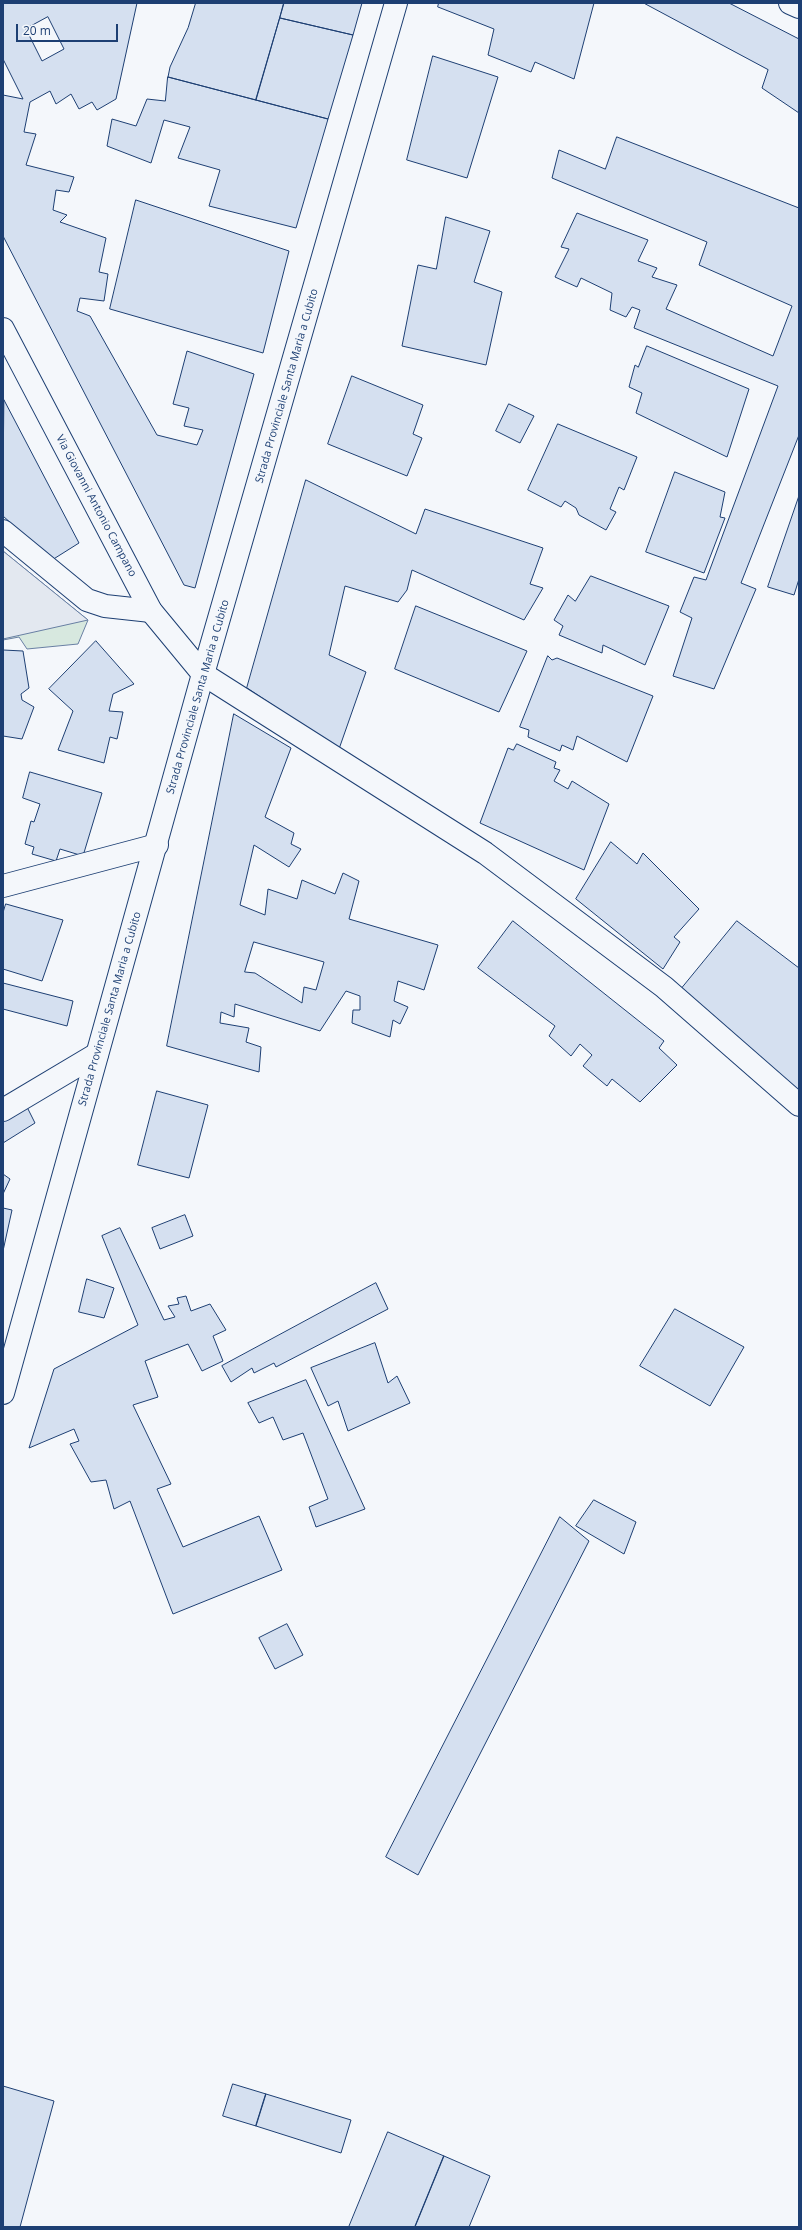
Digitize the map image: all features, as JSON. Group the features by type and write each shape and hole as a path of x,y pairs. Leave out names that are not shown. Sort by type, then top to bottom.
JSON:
{"main road":[{"name":"Strada Provinciale Santa Maria a Cubito","path":"3,1393 97,1054 157,845 203,674 396,3"},
{"path":"790,3 799,7"},
{"name":"Via Giovanni Antonio Campano","path":"3,329 151,611 203,674 485,853 664,987 799,1105"},
{"path":"3,531 87,600 105,606 122,606 151,611"},
{"path":"3,886 157,845"},
{"path":"3,1110 97,1054"}],"shaded area":[{"path":"3,551 88,620 78,644 27,649 19,637 3,640"},
{"path":"3,551 88,620 3,639"}],"building":[{"path":"3,3 137,3 116,99 97,110 92,102 79,109 71,94 56,104 50,91 30,102 24,132 36,134 26,165 74,177 69,192 56,190 53,210 67,215 60,222 106,238 99,272 108,274 104,301 80,298 77,311 90,316 157,435 197,445 203,430 184,426 189,408 173,404 187,351 254,374 195,588 184,585 3,236 3,95 23,99 3,59","holes":["48,17 64,49 42,61 26,29"]},
{"path":"196,3 284,3 256,100 168,77 170,67 188,28"},
{"path":"284,3 362,3 353,35 280,18"},
{"path":"439,3 594,3 574,79 535,62 531,72 488,55 494,29 438,7"},
{"path":"644,3 729,3 799,39 799,113 762,88 768,70"},
{"path":"280,18 353,35 328,119 256,100"},
{"path":"433,56 498,77 467,178 407,160"},
{"path":"168,77 328,119 296,228 209,206 220,170 178,158 190,127 164,120 151,163 107,146 112,119 136,126 147,99 165,101"},
{"path":"617,137 799,208 799,435 741,583 756,589 714,689 673,676 692,618 680,612 694,577 706,580 778,386 634,328 640,310 632,307 626,317 610,310 612,293 581,278 577,287 555,277 569,249 561,247 577,213 648,240 638,261 657,268 652,277 677,285 666,309 773,356 792,306 699,265 707,242 552,178 559,150 605,169"},
{"path":"136,200 289,251 263,353 110,309"},
{"path":"446,217 490,231 474,282 502,292 486,365 402,346 418,265 436,269"},
{"path":"647,346 749,389 727,457 636,413 642,393 629,387 635,365 638,367"},
{"path":"352,376 423,405 413,434 422,438 407,476 328,444"},
{"path":"4,400 79,543 52,560 3,516"},
{"path":"509,404 534,416 520,443 496,431"},
{"path":"558,424 637,457 624,490 619,487 610,509 616,512 606,530 579,515 576,508 565,501 561,507 528,490"},
{"path":"675,472 725,492 720,517 725,518 704,573 646,552"},
{"path":"306,480 416,534 425,509 543,548 530,584 543,588 524,620 412,570 407,590 398,602 345,586 329,655 366,672 339,749 247,688"},
{"path":"799,496 799,579 794,595 768,587"},
{"path":"591,576 669,606 645,665 603,645 602,653 559,635 563,626 554,620 568,595 575,601"},
{"path":"416,606 527,651 499,712 395,669"},
{"path":"96,641 134,684 113,694 109,711 123,712 117,739 110,737 104,763 58,750 73,711 49,689"},
{"path":"3,650 23,651 29,688 21,694 22,700 34,707 22,739 3,736"},
{"path":"548,656 552,660 557,658 653,696 627,762 577,736 573,750 562,745 560,751 528,737 529,730 520,727"},
{"path":"234,714 291,748 265,817 294,833 291,844 301,849 289,867 254,845 240,905 265,915 268,889 297,899 302,880 335,894 343,873 359,881 349,919 438,945 424,990 398,981 394,1001 408,1007 400,1024 393,1020 390,1037 352,1023 353,1010 360,1010 360,996 346,991 320,1031 235,1004 234,1017 221,1012 220,1023 249,1028 246,1042 261,1047 259,1072 167,1046","holes":["254,942 324,962 316,990 304,987 302,1003 255,973 245,972"]},
{"path":"517,744 556,762 554,768 560,770 554,781 568,789 572,781 609,804 584,870 480,823 508,748 513,750"},
{"path":"30,772 102,793 83,856 60,849 56,861 32,854 34,847 25,844 31,821 34,822 40,804 23,798"},
{"path":"611,842 637,864 643,853 699,909 674,937 680,942 663,969 576,899"},
{"path":"6,904 63,920 42,981 3,969 3,913"},
{"path":"513,921 664,1041 659,1048 677,1065 640,1102 612,1079 607,1086 583,1066 592,1055 580,1044 571,1056 549,1036 555,1026 478,968"},
{"path":"737,921 799,968 799,1092 678,993"},
{"path":"3,983 73,1001 67,1026 3,1009"},
{"path":"157,1091 208,1105 189,1178 138,1165"},
{"path":"26,1105 35,1123 3,1143 3,1117"},
{"path":"3,1174 10,1179 3,1194"},
{"path":"3,1208 12,1210 3,1251"},
{"path":"185,1215 193,1236 160,1249 152,1228"},
{"path":"120,1228 164,1320 175,1317 168,1306 179,1304 177,1298 186,1296 191,1311 210,1304 226,1330 213,1336 223,1361 202,1371 188,1344 145,1361 158,1397 133,1405 171,1484 157,1489 183,1547 259,1516 282,1570 173,1614 130,1501 114,1509 106,1480 91,1482 70,1444 79,1441 74,1429 29,1448 54,1369 138,1325 102,1236"},
{"path":"87,1279 114,1288 104,1318 79,1312"},
{"path":"376,1283 388,1309 276,1367 274,1363 254,1373 252,1368 231,1382 222,1366"},
{"path":"675,1309 744,1347 710,1406 640,1366"},
{"path":"375,1343 388,1383 397,1376 410,1403 348,1431 338,1401 328,1406 311,1368"},
{"path":"306,1380 365,1509 316,1527 309,1507 328,1499 303,1433 283,1440 273,1417 259,1423 248,1403"},
{"path":"594,1500 636,1522 624,1554 576,1526"},
{"path":"560,1517 589,1541 418,1875 386,1857"},
{"path":"287,1624 303,1655 275,1669 259,1638"},
{"path":"233,2084 266,2094 256,2126 223,2116"},
{"path":"3,2086 54,2101 20,2227 3,2227"},
{"path":"266,2094 351,2120 341,2153 256,2126"},
{"path":"388,2132 444,2156 415,2227 349,2227"},
{"path":"444,2156 490,2176 469,2227 415,2227"}]}
